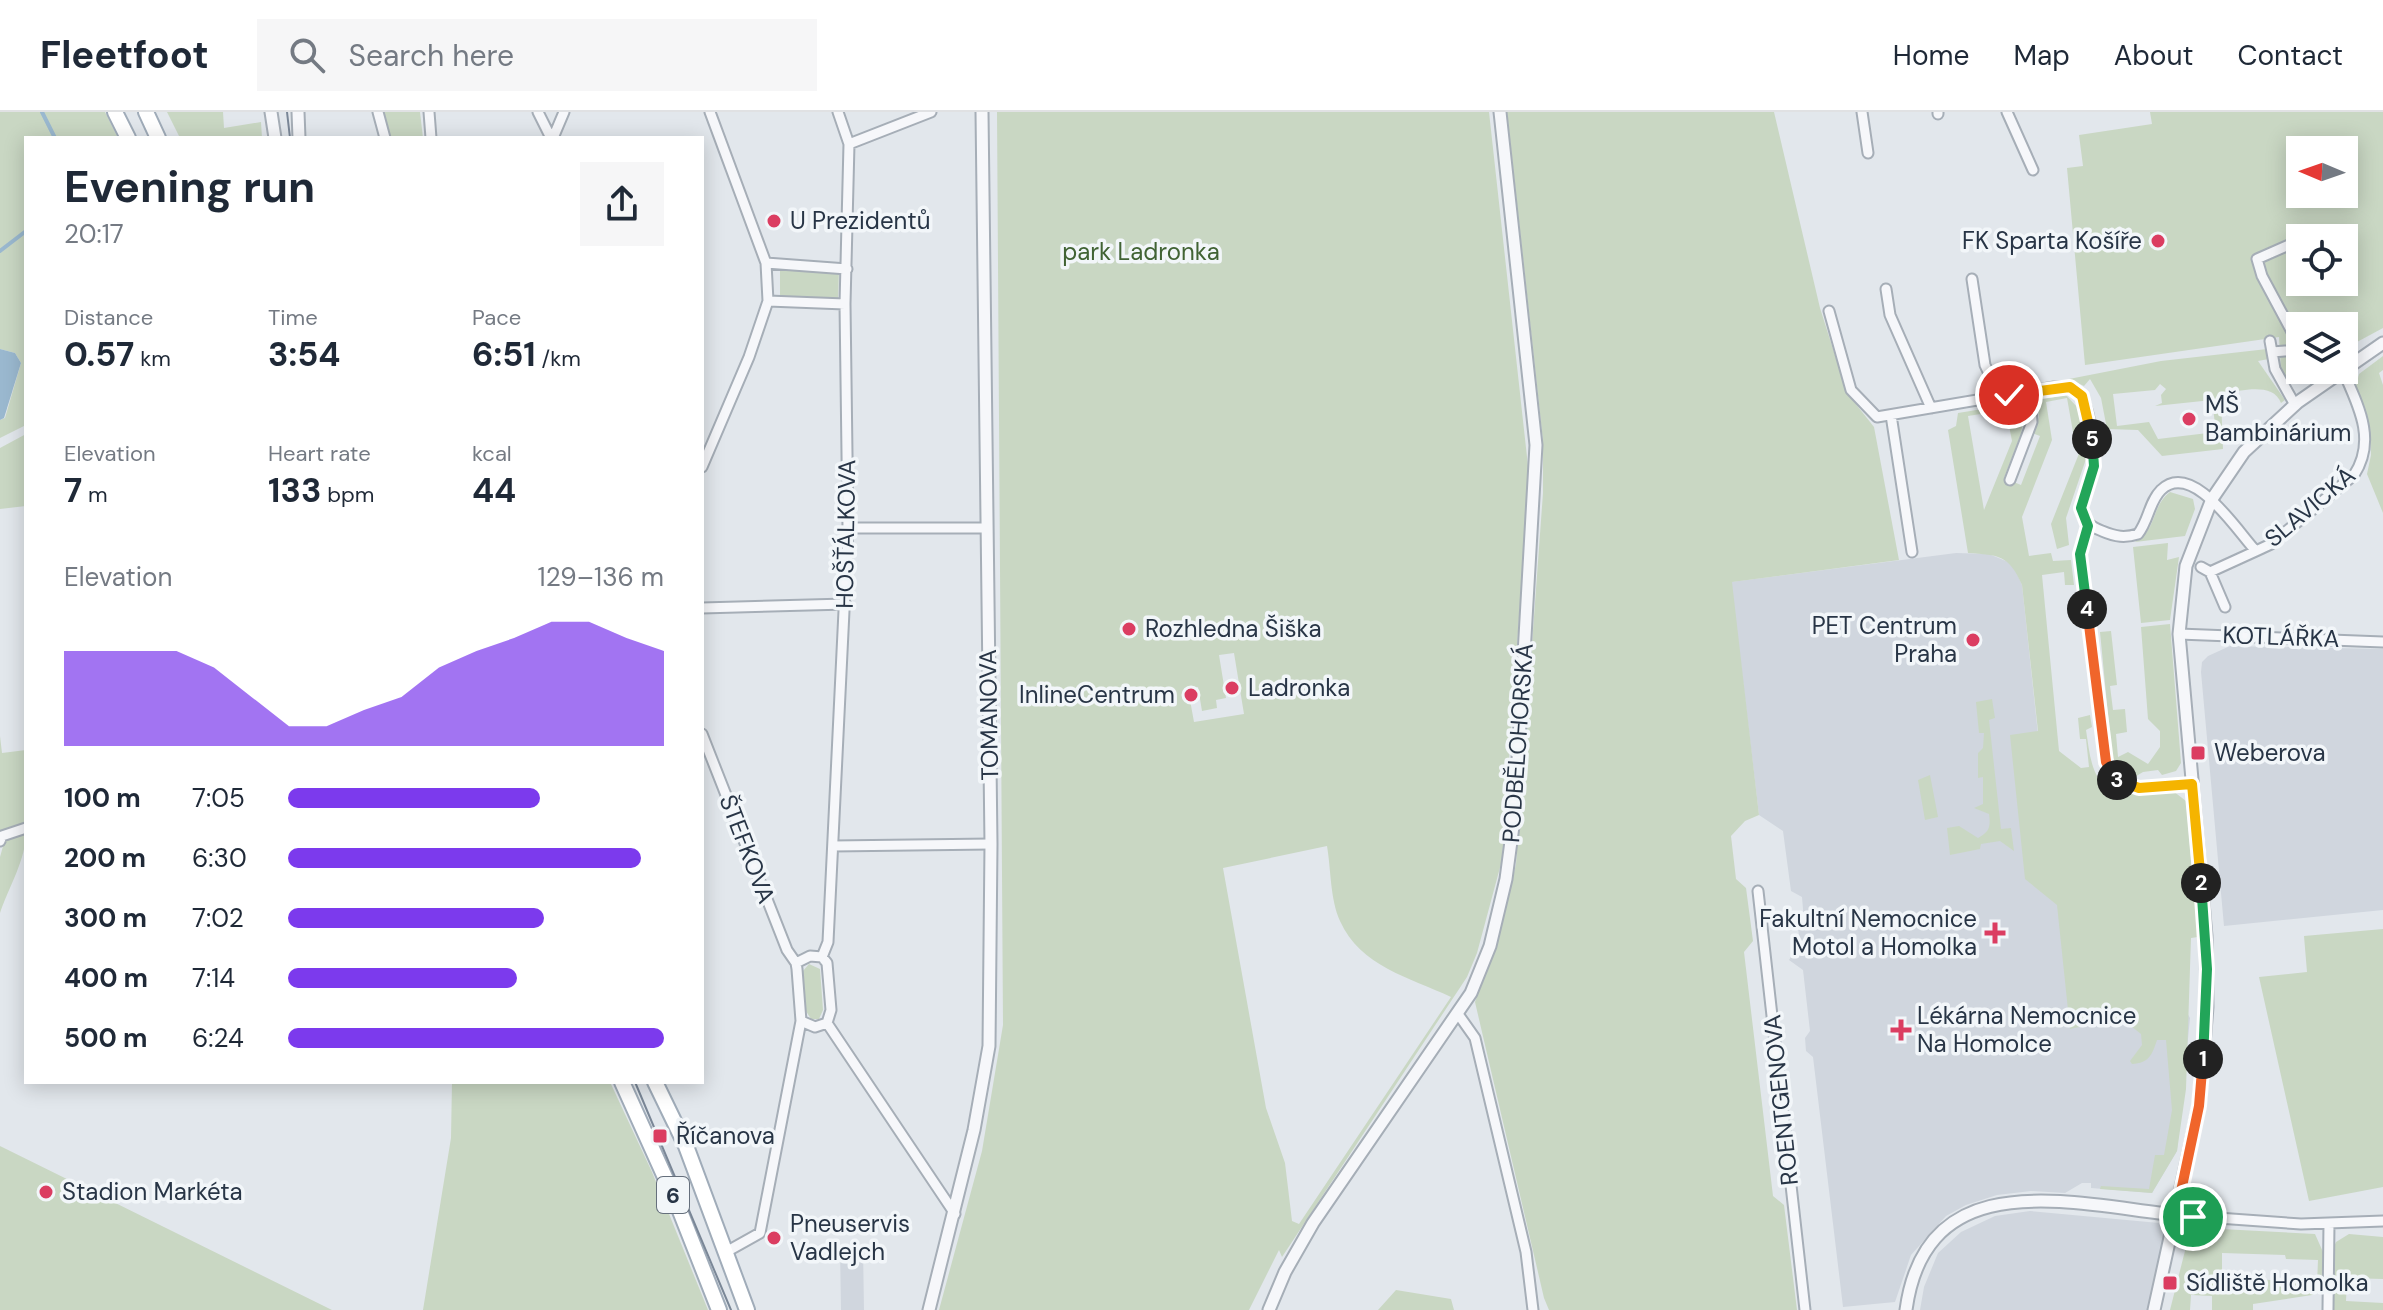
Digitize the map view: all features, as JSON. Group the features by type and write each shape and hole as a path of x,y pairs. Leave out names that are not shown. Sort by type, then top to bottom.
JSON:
{"main road":[{"path":"115,112 127,136"},
{"path":"146,112 157,136"},
{"name":"6","path":"623,1084 678,1206 719,1310"},
{"name":"6","path":"656,1084 686,1146 747,1310"}],"street":[{"path":"271,112 275,136"},
{"path":"298,112 299,136"},
{"path":"378,112 384,136"},
{"path":"429,112 431,136"},
{"path":"538,112 551,136"},
{"path":"553,136 564,112"},
{"path":"704,462 749,357 768,301 766,263 710,112"},
{"name":"HOŠŤÁLKOVA","path":"822,957 828,942 848,528 845,304 849,144 838,112"},
{"path":"849,144 931,112"},
{"name":"TOMANOVA","path":"929,1310 955,1214 989,1046 991,844 982,112"},
{"name":"PODBĚLOHORSKÁ","path":"1269,1310 1285,1272 1313,1223 1458,1014 1490,946 1506,879 1515,811 1536,445 1500,112"},
{"path":"1862,112 1868,153"},
{"path":"2007,112 2033,170"},
{"path":"2286,246 2257,259 2262,276 2286,322"},
{"path":"766,263 847,269"},
{"path":"1972,279 1980,344 2000,397"},
{"path":"1886,289 1890,315 1931,408"},
{"path":"768,301 845,304"},
{"path":"1829,311 1851,390 1877,417 2070,387 2082,396 2094,450 2094,466 2081,508 2088,526 2080,554 2106,762 2117,780 2139,788 2192,784"},
{"path":"2270,341 2275,369 2295,405"},
{"path":"2358,360 2383,343"},
{"path":"2272,352 2286,350"},
{"path":"2154,1310 2199,1106 2207,1007 2206,936 2179,634 2186,566 2212,499 2244,452 2295,405 2325,384"},
{"name":"SLAVICKÁ","path":"2225,607 2205,570 2271,544 2354,475 2364,460 2366,439 2361,415 2348,384"},
{"path":"2010,480 2032,422 2030,392"},
{"path":"1891,415 1912,552"},
{"path":"2088,526 2115,536 2138,534 2151,504 2162,489 2172,484 2188,486 2212,499"},
{"name":"SLAVICKÁ","path":"2212,499 2225,510 2256,551"},
{"path":"848,528 987,528"},
{"path":"704,608 846,604"},
{"name":"KOTLÁŘKA","path":"2179,634 2383,642"},
{"name":"ŠTEFKOVA","path":"704,739 787,950 796,963"},
{"path":"0,841 2,836 24,829"},
{"path":"833,846 991,844"},
{"name":"ROENTGENOVA","path":"1758,891 1805,1310"},
{"path":"726,1252 760,1233 801,1021 796,963 803,957 822,957 828,972 831,1010 827,1023"},
{"path":"1458,1014 1475,1038 1526,1252 1533,1310"},
{"path":"801,1021 815,1027 827,1023"},
{"path":"827,1023 955,1214"},
{"path":"1906,1310 1914,1271 1925,1251 1939,1233 1977,1209 2033,1199 2176,1215 2329,1223 2383,1221"},
{"path":"2328,1310 2329,1223"}],"shaded area":[{"name":"Fakultní Nemocnice Motol a Homolka","path":"1956,553 1989,554 2013,564 2022,585 2039,744 2190,1018 2177,1151 2152,1193 2091,1188 2091,1183 2082,1183 2065,1193 2031,1191 1997,1195 1966,1205 1946,1216 1911,1255 1895,1302 1843,1307 1813,1057 1806,1051 1805,1038 1810,1031 1803,970 1789,960 1800,943 1798,928 1804,921 1802,897 1791,891 1783,831 1759,815 1731,582"},
{"path":"2230,646 2383,649 2383,910 2224,926 2201,672 2202,662 2208,656"},
{"path":"2030,1211 2159,1223 2164,1232 2148,1310 1920,1310 1924,1287 1938,1253 1961,1232 1995,1216"},
{"path":"863,1247 864,1310 841,1310 840,1248"}],"green space":[{"path":"0,112 105,112 117,136 24,136 24,426 0,438 0,420 5,418 21,363 15,353 0,349"},
{"path":"167,112 223,112 224,128 261,122 262,136 179,136"},
{"path":"384,112 420,112 423,136 390,136"},
{"name":"park Ladronka","path":"997,112 1489,112 1529,475 1502,860 1477,953 1467,977 1282,1257 1279,1250 1249,1310 939,1310 982,1151 1003,1025","holes":["1234,653 1244,714 1194,722 1188,689 1198,687 1202,711 1217,708 1216,700 1226,698 1219,655","1327,846 1334,903 1349,937 1373,960 1388,969 1451,997 1299,1224 1292,1221 1285,1163 1266,1108 1223,868"]},
{"path":"1507,112 1774,112 1820,308 1847,393 1874,427 1899,560 1732,582 1759,815 1745,821 1731,836 1736,879 1746,888 1753,941 1744,952 1773,1196 1784,1205 1797,1310 1549,1310 1544,1298 1475,1002 1501,929 1516,864 1543,493 1543,441"},
{"name":"FK Sparta Košíře","path":"2150,112 2383,112 2383,328 2358,341 2358,312 2286,312 2286,379 2281,372 2279,337 2085,365 2067,168 2083,166 2079,135 2152,124"},
{"path":"780,264 839,268 838,304 780,302"},
{"path":"2276,348 2274,358 2258,361 2285,400 2281,403 2277,396 2264,390 2224,393 2221,399 2223,449 2162,456 2138,430 2107,429 2101,398 2090,379 2084,386 2069,379 2161,361","holes":["2160,384 2166,389 2161,395 2162,403 2155,406 2212,400 2216,432 2158,439 2149,422 2117,426 2113,394 2155,390"]},
{"path":"2383,356 2383,370 2379,373 2383,385 2383,513 2367,474 2371,455 2370,427 2356,386 2359,374"},
{"path":"2066,395 2078,408 2086,459 2066,518 2069,545 2057,549 2051,524 2080,451 2076,449 2067,398 2046,402 2052,440 2022,517 2029,556 2051,553 2053,561 2071,560 2074,585 2065,585 2064,572 2042,575 2059,751 2081,768 2089,767 2086,739 2080,739 2078,718 2090,715 2092,727 2086,730 2091,758 2101,783 2116,795 2120,787 2142,793 2173,791 2186,801 2198,937 2191,938 2186,1089 2177,1151 2152,1193 2100,1189 2101,1186 2149,1189 2155,1155 2164,1155 2172,1110 2166,1040 2157,1040 2149,1057 2132,1064 2130,1061 2142,1045 2141,1034 2121,1018 2070,1029 2057,905 2025,879 2010,735 2038,731 2022,585 2002,558 1968,553 1948,430 1956,426 1958,413 2026,402 2021,434 2004,478 2021,485 2040,436 2032,433 2039,417 2037,400","holes":["2006,410 2012,441 1984,510 1968,416"]},
{"path":"24,435 24,506 0,509 0,448"},
{"path":"2170,492 2193,499 2195,509 2185,536 2135,542 2147,532 2160,504"},
{"path":"2168,543 2167,560 2179,557 2170,620 2141,623 2133,547"},
{"path":"2170,624 2181,763 2176,771 2162,775 2158,770 2143,772 2133,778 2120,771 2112,756 2100,632 2111,631 2117,685 2110,686 2113,710 2125,709 2127,732 2116,734 2118,757 2128,752 2148,764 2160,747 2160,731 2148,719 2141,627"},
{"path":"1992,699 1995,718 1989,720 2001,829 2011,828 2014,851 2000,841 1950,855 1947,828 1959,826 1978,838 1989,826 1989,814 1974,808 1983,804 1983,777 1978,778 1978,753 1983,748 1984,733 1979,733 1976,702"},
{"path":"0,736 2,753 24,750 24,825 0,832"},
{"path":"1930,775 1938,817 1925,820 1918,780"},
{"path":"24,833 20,863 0,913 0,857 5,839"},
{"path":"2383,929 2383,1187 2309,1201 2259,977 2307,972 2304,936"},
{"path":"809,964 820,969 823,1010 819,1019 811,1019 806,1011 803,971"},
{"path":"452,1084 611,1084 652,1172 708,1310 423,1310 451,1138"},
{"name":"Stadion Markéta","path":"0,1146 332,1310 0,1310"},
{"path":"2202,1228 2315,1234 2323,1252 2321,1289 2312,1295 2253,1304 2253,1310 2212,1310 2212,1296 2191,1295 2190,1310 2170,1310 2192,1231","holes":["2222,1253 2285,1255 2286,1259 2318,1260 2317,1284 2222,1276"]},
{"path":"2349,1234 2383,1237 2383,1279 2347,1278 2346,1301 2383,1303 2383,1310 2332,1310 2333,1249 2336,1242"},
{"path":"1396,1290 1451,1299 1454,1310 1378,1310"}],"water":[{"path":"0,349 15,353 21,363 4,418 0,420"}],"waterway":[{"path":"42,112 54,136"},
{"path":"0,251 24,233"}],"tram line":[{"path":"287,112 290,136"},
{"path":"636,1084 731,1310"}],"place":[{"name":"U Prezidentů","path":"774,221"},
{"name":"FK Sparta Košíře","path":"2158,241"},
{"name":"MŠ Bambinárium","path":"2189,419"},
{"name":"Rozhledna Šiška","path":"1129,629"},
{"name":"PET Centrum Praha","path":"1973,640"},
{"name":"Ladronka","path":"1232,688"},
{"name":"InlineCentrum","path":"1191,695"},
{"name":"Weberova","path":"2198,753"},
{"name":"Fakultní Nemocnice Motol a Homolka","path":"1995,933"},
{"name":"Lékárna Nemocnice Na Homolce","path":"1901,1030"},
{"name":"Říčanova","path":"660,1136"},
{"name":"Stadion Markéta","path":"46,1192"},
{"name":"Pneuservis Vadlejch","path":"774,1238"},
{"name":"Sídliště Homolka","path":"2170,1283"}],"route":[{"path":"2009,395 2070,387 2082,396 2088,412 2094,466 2083,495 2081,508 2088,526 2080,554 2106,762 2117,780 2139,788 2192,784 2206,936 2207,1007 2199,1106 2176,1215 2193,1217"}]}
